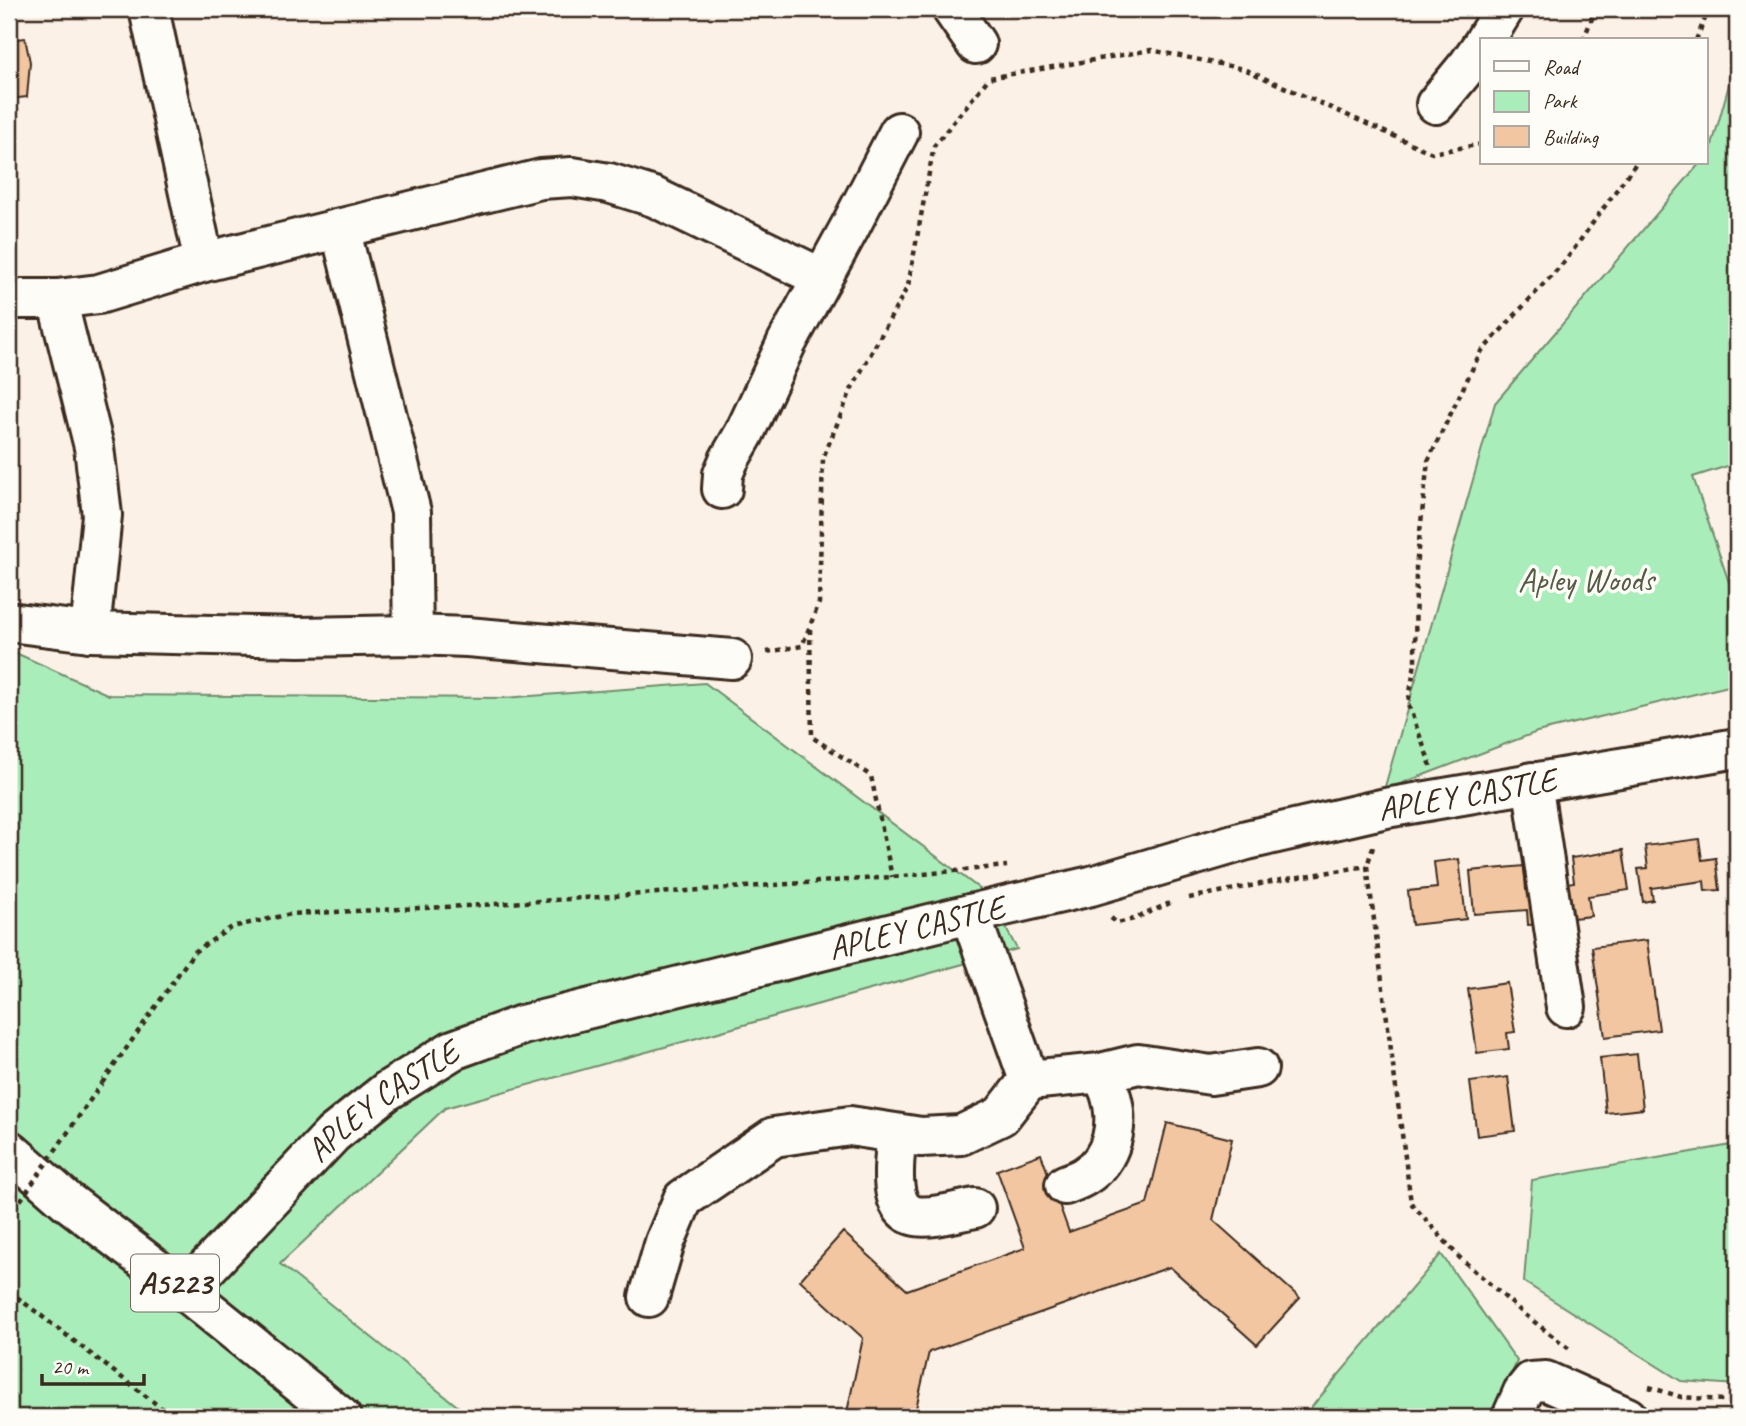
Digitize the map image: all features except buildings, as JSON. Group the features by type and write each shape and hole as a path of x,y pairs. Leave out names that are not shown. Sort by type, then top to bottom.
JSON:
{"street":[{"path":"149,9 204,262"},
{"path":"953,9 976,44"},
{"path":"1486,38 1504,9"},
{"path":"1436,104 1480,48"},
{"path":"722,488 723,474 729,460 787,342 899,132"},
{"path":"9,297 57,299 99,294 204,262 340,228 541,179 572,177 609,183 654,197 822,278"},
{"path":"340,228 411,512 413,635"},
{"path":"57,299 94,447 102,515 90,632"},
{"path":"10,622 90,632 299,637 467,637 732,659"},
{"name":"APLEY CASTLE","path":"185,1291 333,1133 387,1091 453,1050 522,1025 1091,886 1247,840 1386,808 1737,748"},
{"path":"1532,782 1566,1007"},
{"path":"970,914 1029,1080"},
{"path":"649,1297 665,1242 683,1199 774,1138 850,1126 921,1138 961,1135 1001,1116 1029,1080 1101,1073 1138,1064 1211,1074 1258,1068"},
{"path":"1065,1185 1097,1168 1109,1151 1114,1132 1114,1112 1110,1093 1101,1073"},
{"path":"897,1133 894,1172 899,1204 906,1212 916,1216 937,1215 975,1208"},
{"name":"A5223","path":"9,1150 67,1201 185,1291 341,1417"},
{"path":"1512,1417 1523,1392 1531,1382 1546,1381 1636,1402"}],"path":[{"path":"1584,38 1596,9"},
{"path":"1697,38 1709,9"},
{"path":"732,659 802,646 819,603 823,458 852,388 908,286 934,146 989,78 1151,50 1244,69 1432,152 1480,144"},
{"path":"1446,799 1408,704 1415,663 1416,567 1428,461 1480,353 1566,260 1635,164"},
{"path":"810,624 812,737 871,776 892,877"},
{"path":"9,1217 194,952 232,927 291,914 466,906 892,877 1013,865"},
{"path":"1091,886 1104,913 1117,923 1135,919 1177,900 1367,866 1410,1203 1459,1257 1523,1313 1577,1354"},
{"path":"9,1291 173,1417"},
{"path":"1636,1402 1681,1397 1737,1401"}],"green space":[{"name":"Apley Woods","path":"1737,56 1737,463 1693,477 1737,606 1737,684 1537,732 1384,790 1495,403 1699,164 1708,164 1708,153"},
{"path":"9,650 109,695 504,698 705,683 989,896 1017,949 445,1108 280,1264 471,1417 9,1417"},
{"path":"1737,1144 1737,1385 1681,1381 1524,1282 1532,1180"},
{"path":"1441,1254 1517,1361 1494,1417 1303,1417"}]}
